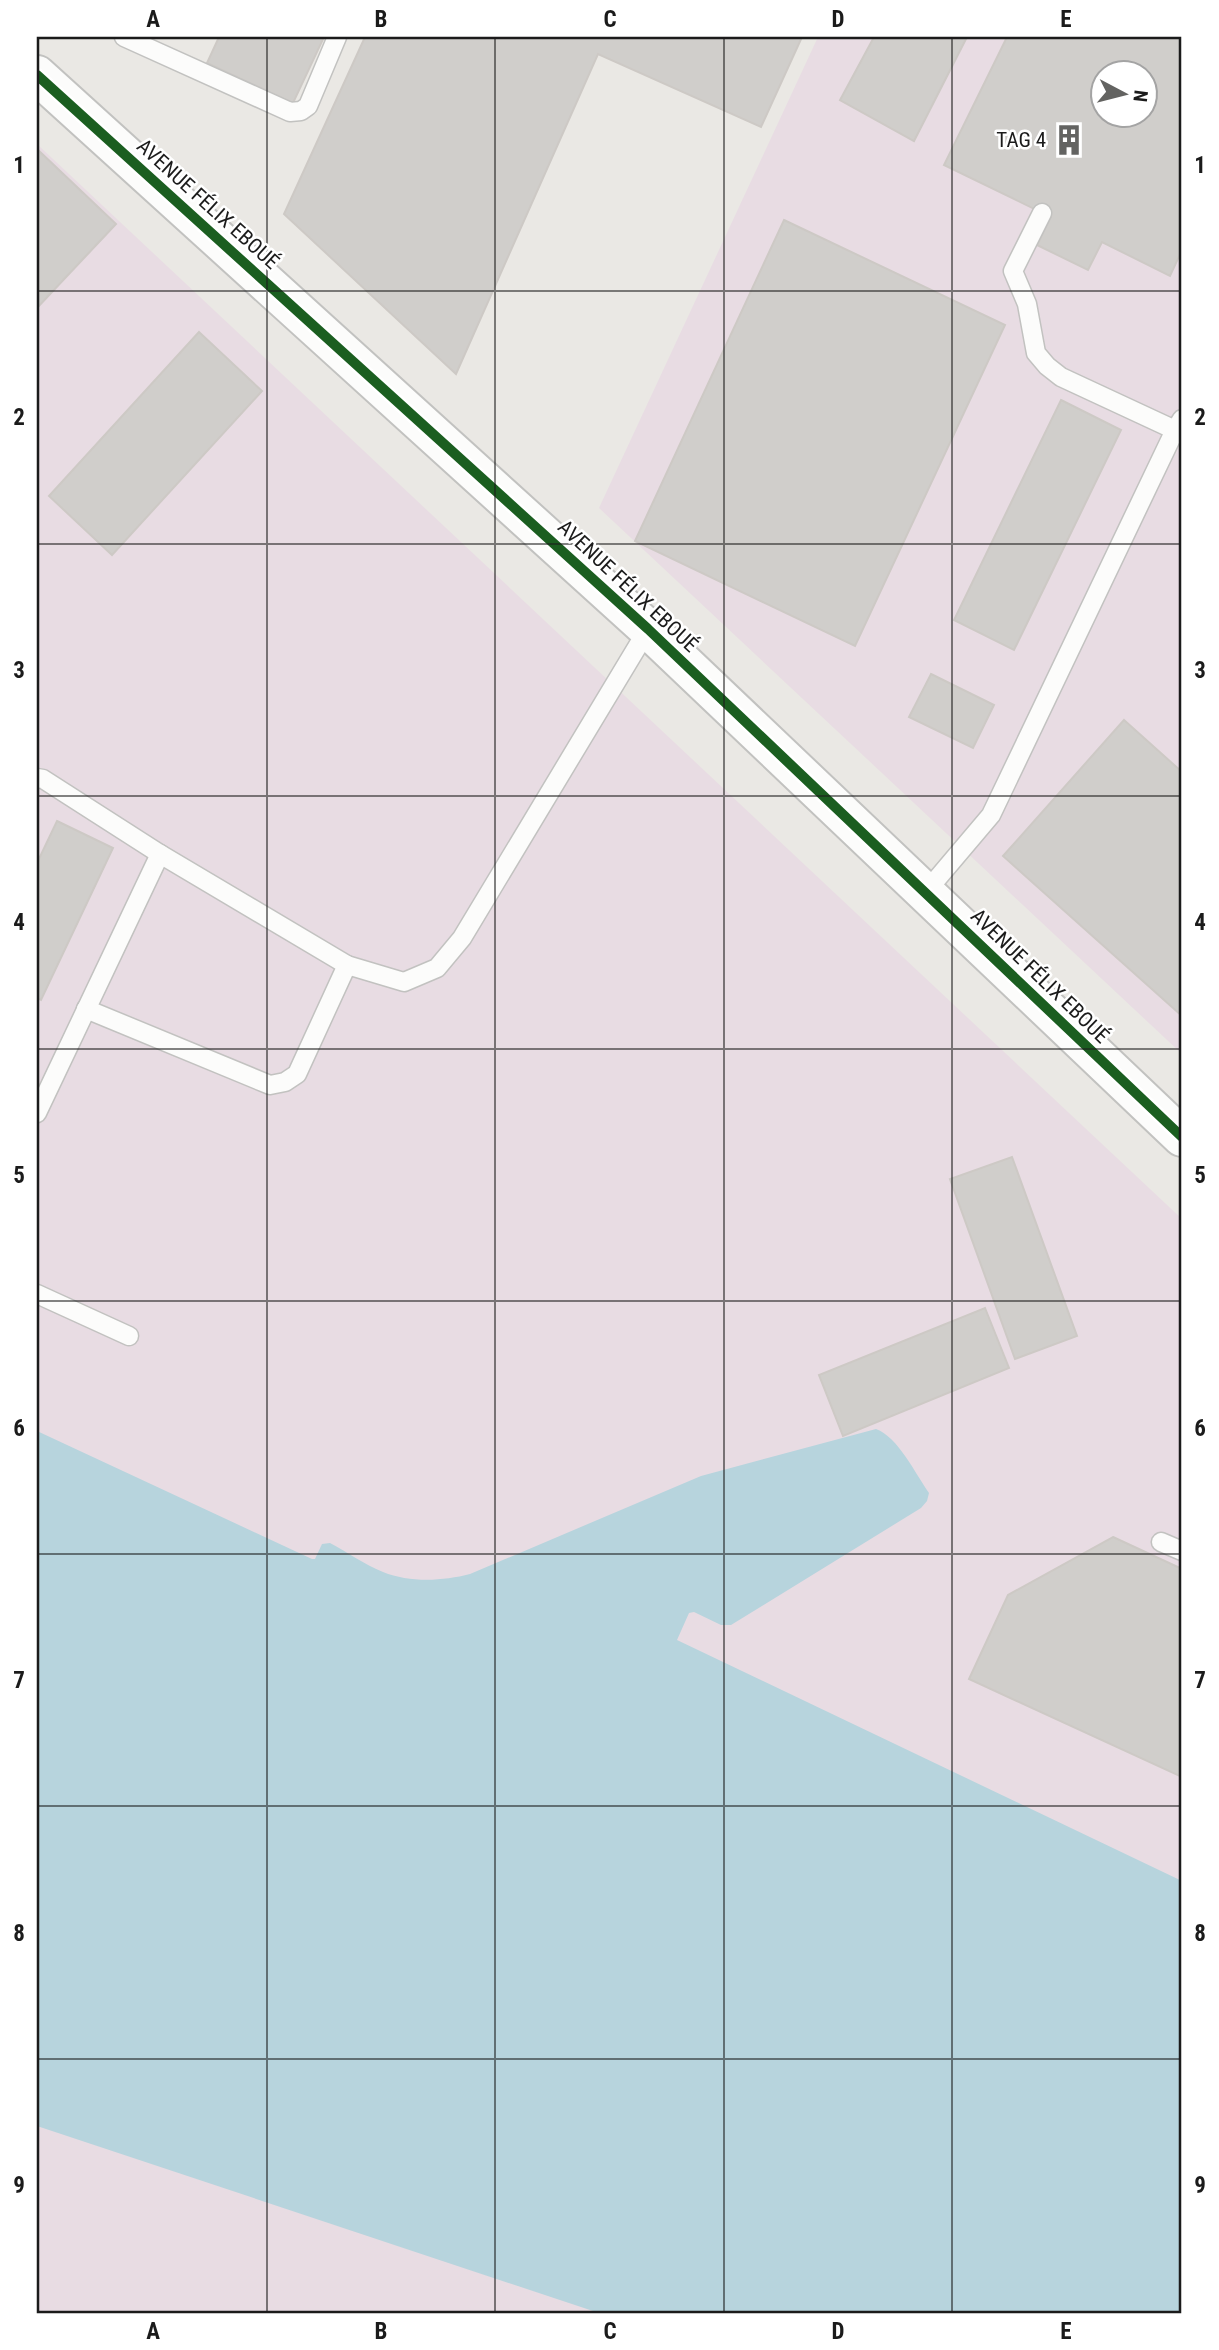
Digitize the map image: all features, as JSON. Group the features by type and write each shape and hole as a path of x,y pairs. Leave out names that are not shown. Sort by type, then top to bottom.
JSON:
{"street":[{"name":"AVENUE FÉLIX EBOUÉ","path":"37,75 648,629 1182,1137"}],"lane":[{"path":"124,37 290,112 301,111 308,106 337,37"},
{"path":"925,893 991,815 1178,425 1062,377 1040,358 1032,338 1027,304 1013,271 1042,213"},
{"path":"37,778 43,779 160,854 347,965 404,982 437,968 462,938 648,629"},
{"path":"37,1113 160,854"},
{"path":"86,1009 270,1085 285,1082 297,1074 347,965"},
{"path":"37,1294 129,1336"},
{"path":"1161,1542 1182,1551"}],"shaded area":[{"path":"818,37 1182,37 1182,1054 599,508"},
{"path":"37,144 1182,1219 1182,2313 37,2313"}],"water":[{"path":"876,1429 899,1447 929,1493 921,1508 731,1625 721,1625 694,1612 689,1613 677,1640 1182,1881 1182,2313 599,2313 37,2126 37,1431 312,1559 315,1559 322,1544 330,1543 393,1576 426,1580 470,1574 701,1476"}],"building":[{"path":"219,37 324,37 293,103 207,63"},
{"path":"365,37 802,37 761,127 598,54 456,374 284,214"},
{"path":"874,37 967,37 914,141 840,100"},
{"name":"TAG 4","path":"1007,37 1182,37 1182,250 1170,276 1102,242 1088,270 1037,245 1051,217 944,165"},
{"path":"37,149 116,224 37,308"},
{"path":"784,220 1005,325 855,646 635,541"},
{"path":"199,332 262,391 112,555 49,496"},
{"path":"1061,400 1121,430 1014,650 954,620"},
{"path":"931,674 994,705 973,748 909,717"},
{"path":"1124,720 1182,772 1182,1016 1003,856"},
{"path":"57,821 113,848 41,1000 37,998 37,863"},
{"path":"1012,1157 1077,1336 1015,1359 950,1179"},
{"path":"985,1308 1009,1368 843,1436 819,1375"},
{"path":"1113,1537 1182,1569 1182,1777 969,1679 1008,1595"}],"cycle path":[{"path":"37,75 648,629 1182,1137"}],"place":[{"name":"TAG 4","path":"1069,140"}]}
